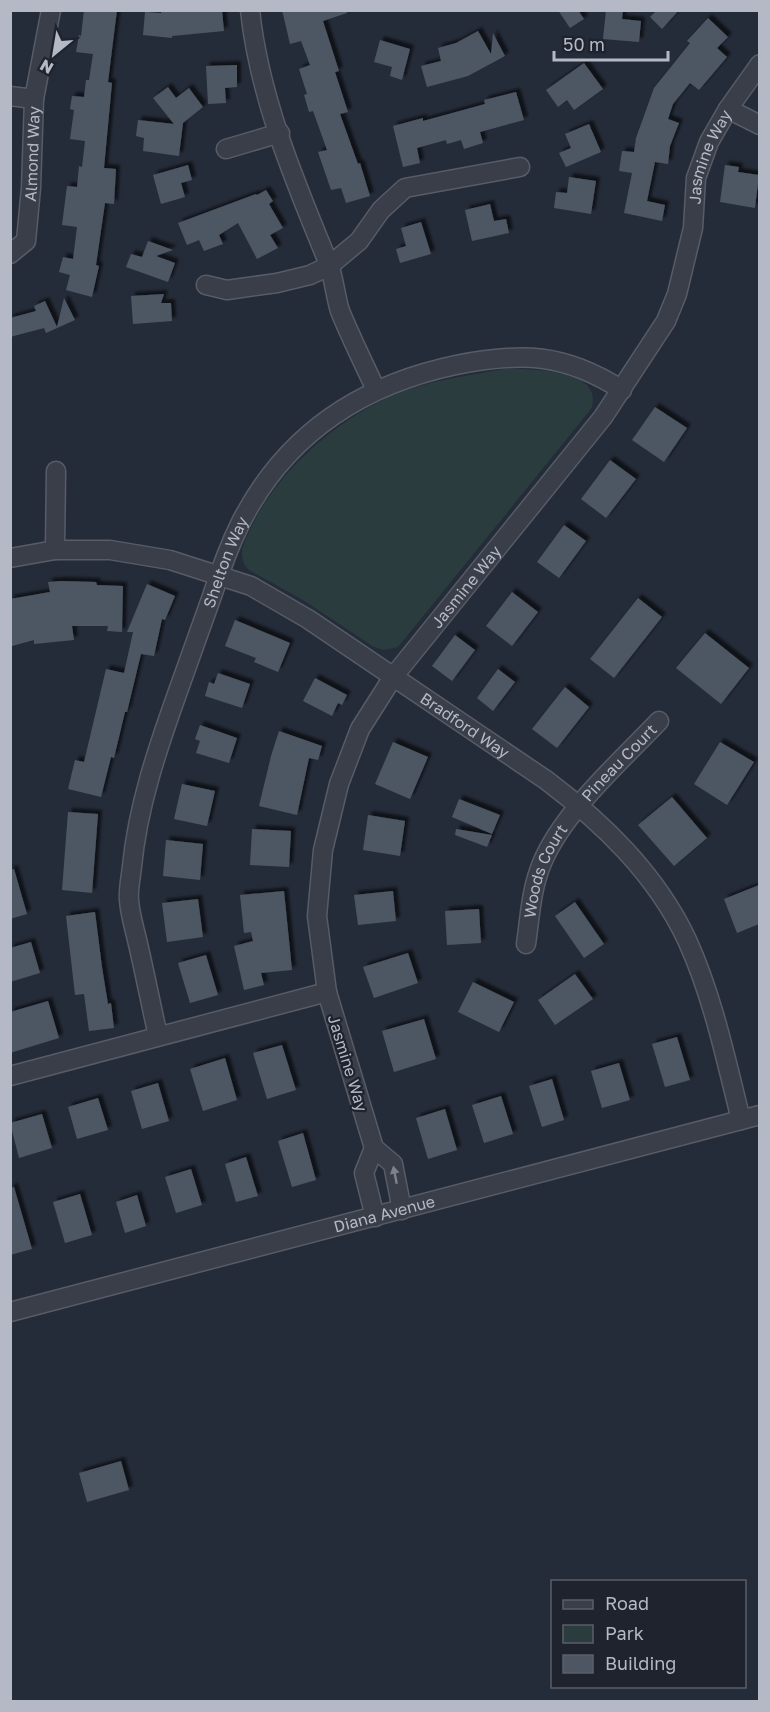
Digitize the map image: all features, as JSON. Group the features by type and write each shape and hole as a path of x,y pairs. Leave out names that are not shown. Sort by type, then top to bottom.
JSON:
{"street":[{"name":"Almond Way","path":"10,254 26,241 31,188 34,99 51,10"},
{"path":"250,10 254,45 302,202 329,266 340,310 376,390"},
{"name":"Jasmine Way","path":"402,1210 393,1164 374,1148 327,992 317,916 323,850 339,784 360,729 393,677 603,417 666,321 677,294 693,228 696,178 708,142 759,64"},
{"path":"10,96 34,99"},
{"path":"728,109 759,125"},
{"path":"226,148 280,133"},
{"path":"206,285 227,290 277,283 310,275 329,266 359,241 381,210 405,188 520,166"},
{"name":"Shelton Way","path":"158,1036 129,900 136,831 162,737 219,575 240,524 253,500 273,472 303,440 325,421 376,390 407,377 444,368 522,357 544,358 570,365 605,379 622,390"},
{"path":"55,550 56,471"},
{"name":"Bradford Way","path":"10,558 55,550 111,550 170,560 251,586 282,603 393,677 546,780 580,806 622,846 654,886 687,940 715,1016 741,1120"},
{"name":"Pineau Court","path":"580,806 659,722"},
{"name":"Woods Court","path":"526,944 534,890 542,863 556,834 580,806"},
{"path":"10,1076 327,992"},
{"name":"Diana Avenue","path":"10,1312 759,1115"},
{"path":"374,1148 364,1173 375,1217"}],"green space":[{"path":"504,369 546,371 576,378 587,385 593,396 591,409 398,647 384,650 374,647 303,600 247,568 243,561 242,550 267,500 303,457 325,437 372,406 409,389"}],"building":[{"path":"84,10 117,10 108,82 112,83 104,168 116,169 114,204 105,203 96,265 99,266 92,297 66,290 70,275 59,272 63,257 73,259 77,227 62,225 67,186 77,187 85,141 70,139 74,110 70,109 72,96 84,97 93,54 76,52 79,35 81,36"},
{"path":"161,10 222,10 224,31 172,36 172,38 143,35 145,12 161,13"},
{"path":"282,10 347,10 347,13 323,21 339,71 335,72 348,112 340,114 358,164 360,163 370,196 346,203 341,188 331,190 318,152 327,150 313,111 309,112 304,95 307,94 299,69 310,65 301,41 290,44"},
{"path":"558,10 578,10 584,19 570,28"},
{"path":"606,10 623,10 622,19 641,21 639,42 603,39"},
{"path":"657,10 679,10 662,29 650,17"},
{"path":"708,18 728,37 717,48 727,57 699,90 690,83 673,104 668,119 679,123 670,146 668,164 655,162 647,201 665,205 662,221 624,213 632,173 619,171 622,151 634,152 636,138 654,88 690,43 687,41"},
{"path":"478,31 491,54 493,33 505,56 468,76 427,87 421,66 441,61 438,48 456,43"},
{"path":"380,40 410,49 402,80 390,76 392,67 374,62"},
{"path":"584,63 603,89 574,110 567,100 558,107 546,90"},
{"path":"237,65 237,87 225,88 226,103 208,104 206,66"},
{"path":"168,87 176,98 189,88 203,107 183,123 179,156 143,151 144,138 136,136 138,120 174,124 153,98"},
{"path":"516,92 524,120 480,132 483,143 464,149 461,140 447,144 446,140 417,148 420,163 403,167 393,126 423,118 423,121 485,104 484,100"},
{"path":"589,124 601,152 566,167 559,153 571,148 565,134"},
{"path":"188,165 192,180 181,183 185,197 161,204 153,175"},
{"path":"725,165 739,167 738,172 759,175 755,208 720,202"},
{"path":"569,177 596,181 591,214 554,208 556,192 567,193"},
{"path":"266,190 273,201 269,204 283,228 270,235 278,248 257,259 238,223 219,235 223,244 204,251 199,240 187,245 178,223"},
{"path":"490,204 494,221 506,219 509,233 472,241 465,210"},
{"path":"421,222 431,254 400,263 396,249 406,246 401,228"},
{"path":"148,241 173,250 156,256 175,263 168,282 126,267 131,254 142,257"},
{"path":"164,294 161,303 171,303 172,321 133,324 131,296"},
{"path":"64,298 75,320 46,333 44,328 10,337 10,318 36,311 34,306 45,301 57,327"},
{"path":"655,407 687,428 664,462 632,440"},
{"path":"610,460 636,479 606,518 581,499"},
{"path":"564,525 586,541 559,578 537,562"},
{"path":"48,582 96,582 97,585 123,586 122,632 107,631 108,626 72,626 74,640 34,644 34,640 12,646 10,599 50,592"},
{"path":"147,584 175,596 165,620 162,619 154,656 141,654 127,712 125,712 114,758 111,757 101,797 68,789 75,760 84,762 106,669 124,673 133,632 127,632"},
{"path":"512,592 538,612 512,646 486,626"},
{"path":"638,598 662,617 614,678 590,659"},
{"path":"235,620 290,643 278,672 254,662 256,658 225,646"},
{"path":"705,633 749,668 721,704 676,668"},
{"path":"455,635 475,650 452,681 432,666"},
{"path":"498,669 515,682 493,711 477,698"},
{"path":"218,673 250,684 242,708 205,696 209,682 214,684"},
{"path":"315,678 347,695 342,705 338,703 332,716 303,701"},
{"path":"565,687 589,707 557,748 532,729"},
{"path":"200,725 237,738 229,763 196,753 200,741 195,739"},
{"path":"279,731 322,746 318,760 309,758 297,815 259,806"},
{"path":"393,742 428,757 410,799 375,784"},
{"path":"720,742 754,762 727,805 694,784"},
{"path":"182,784 215,791 207,826 174,819"},
{"path":"672,797 707,838 674,866 638,825"},
{"path":"459,799 500,815 492,834 452,817"},
{"path":"68,812 98,814 92,893 62,890"},
{"path":"368,815 405,821 400,856 363,850"},
{"path":"252,829 291,831 289,867 250,865"},
{"path":"456,829 492,835 487,847 455,835"},
{"path":"166,840 203,844 200,880 163,876"},
{"path":"14,869 27,914 10,919 10,870"},
{"path":"759,885 759,924 737,933 724,899"},
{"path":"284,891 292,970 261,973 264,985 244,990 234,946 253,941 251,932 244,933 240,895"},
{"path":"393,891 396,921 358,925 354,895"},
{"path":"198,899 203,937 167,942 162,903"},
{"path":"575,902 604,944 584,958 555,916"},
{"path":"479,909 481,943 447,945 445,911"},
{"path":"95,912 108,1004 111,1003 114,1028 89,1031 84,994 75,995 66,916"},
{"path":"31,942 40,973 10,982 10,948"},
{"path":"408,953 418,983 374,998 363,967"},
{"path":"206,955 218,995 190,1003 178,963"},
{"path":"575,974 593,999 555,1025 538,1000"},
{"path":"473,982 514,1002 499,1032 458,1012"},
{"path":"48,1001 59,1038 10,1053 10,1012"},
{"path":"424,1019 436,1059 394,1072 382,1031"},
{"path":"677,1037 690,1080 665,1087 652,1044"},
{"path":"282,1045 296,1090 267,1099 253,1053"},
{"path":"225,1058 237,1100 203,1111 190,1069"},
{"path":"619,1063 630,1100 602,1108 591,1071"},
{"path":"552,1079 564,1120 542,1127 529,1086"},
{"path":"158,1083 169,1121 142,1129 131,1091"},
{"path":"501,1096 513,1134 484,1143 472,1105"},
{"path":"98,1098 108,1130 77,1139 68,1107"},
{"path":"445,1109 457,1150 428,1159 416,1118"},
{"path":"42,1114 52,1148 19,1158 10,1123"},
{"path":"303,1133 316,1180 292,1187 278,1141"},
{"path":"246,1157 258,1196 236,1202 225,1164"},
{"path":"191,1169 202,1205 176,1213 165,1177"},
{"path":"14,1187 32,1249 10,1255 10,1188"},
{"path":"80,1194 92,1235 65,1243 53,1202"},
{"path":"137,1195 146,1226 125,1233 116,1202"},
{"path":"121,1461 129,1490 87,1502 79,1473"}]}
